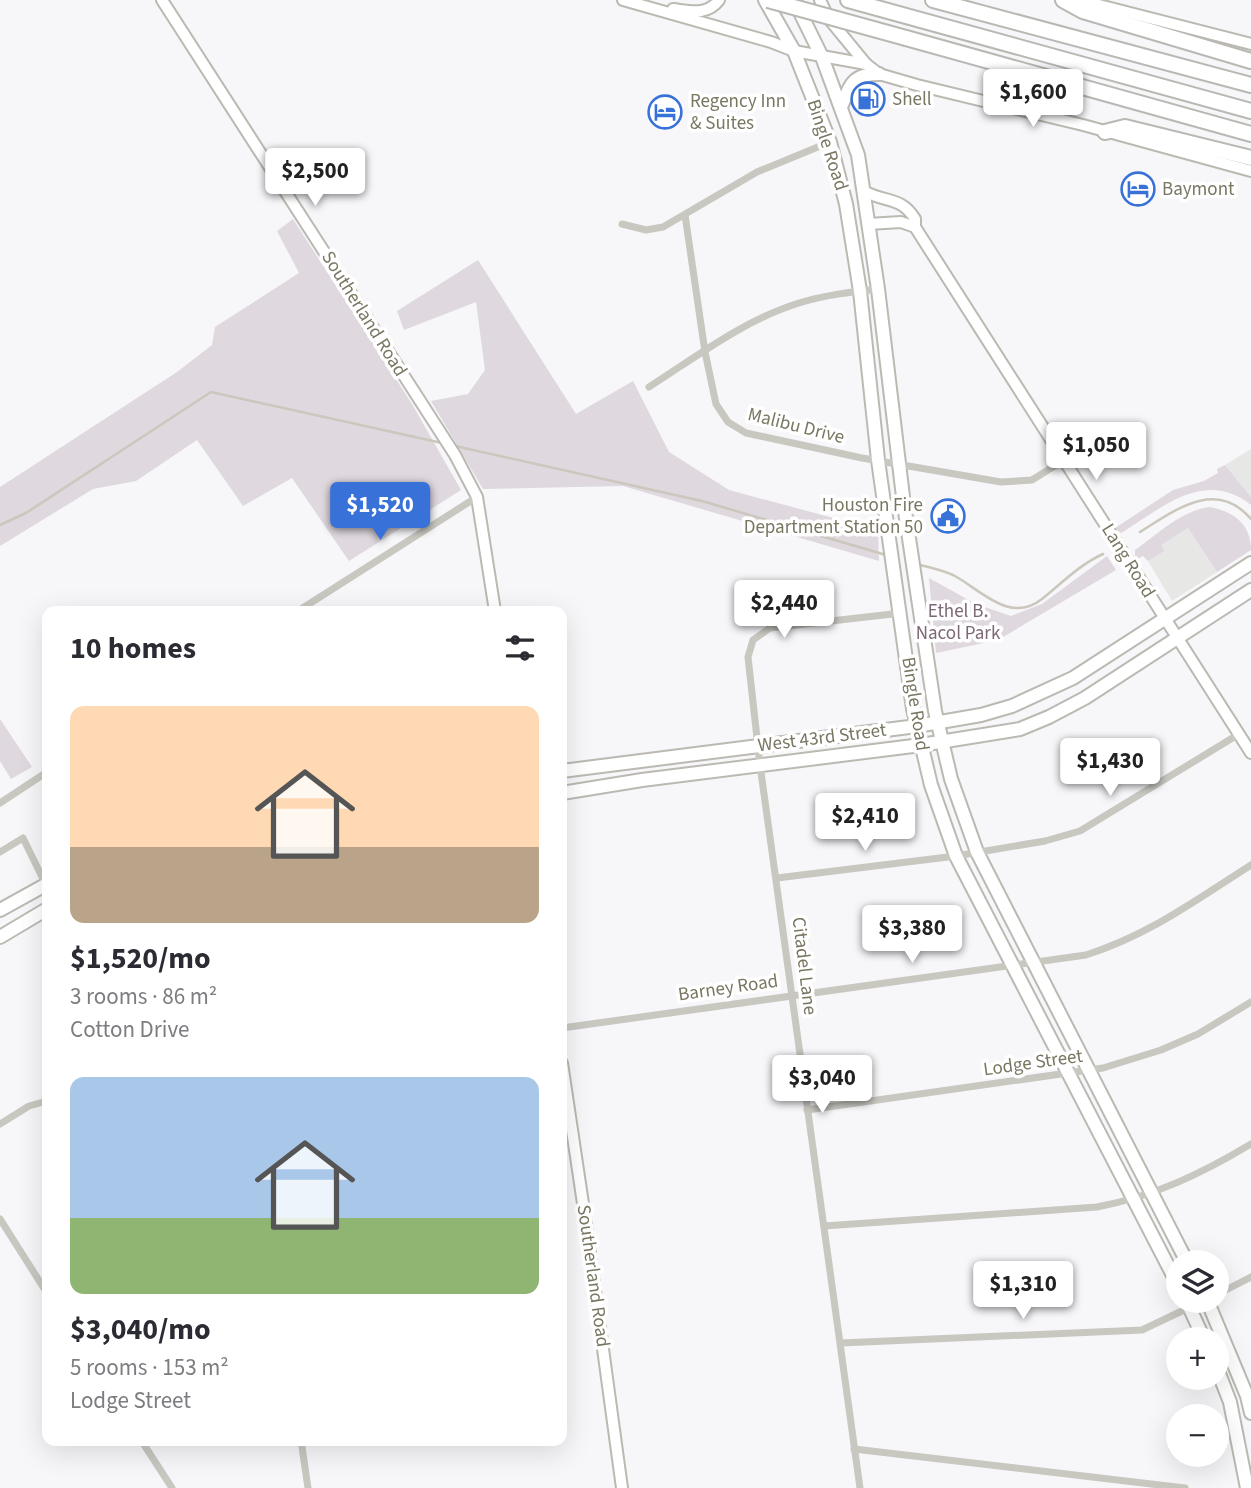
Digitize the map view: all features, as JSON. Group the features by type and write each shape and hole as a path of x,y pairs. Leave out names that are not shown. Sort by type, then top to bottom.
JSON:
{"highway":[{"path":"767,0 1251,134"},
{"path":"848,0 1251,111"},
{"path":"933,0 1251,85"},
{"path":"1062,0 1083,12 1251,61"},
{"path":"1105,132 1125,127 1251,158"}],"main road":[{"name":"Bingle Road","path":"767,0 794,51 832,147 846,204 860,291 878,460 917,726 931,785 956,856 1166,1262"},
{"name":"Bingle Road","path":"794,0 822,57 858,155 915,578 937,723 954,788 977,852 1181,1250"},
{"path":"841,107 855,79 864,74 879,74"},
{"path":"832,147 857,210 868,224"},
{"path":"885,507 904,505"},
{"name":"West 43rd Street","path":"567,770 917,726 981,715 1012,706 1073,678 1251,563"},
{"name":"West 43rd Street","path":"567,792 642,780 921,745 1020,729 1085,698 1176,636 1251,590"},
{"path":"1073,678 1085,698"},
{"path":"640,761 642,780"},
{"path":"0,910 42,886"},
{"path":"0,937 42,912 25,894"},
{"path":"1212,1313 1249,1396 1251,1413"},
{"path":"1225,1390 1247,1488"}],"street":[{"name":"Southerland Road","path":"162,0 455,455 477,498 494,606"},
{"path":"623,0 794,51 866,64"},
{"path":"646,6 702,12 719,0"},
{"path":"820,0 829,19 866,64 879,74 1251,171"},
{"path":"1062,0 1087,2 1251,44"},
{"path":"622,224 646,230 663,227 757,172 832,147"},
{"name":"Lang Road","path":"864,191 878,199 903,204 915,219 915,227 1251,753"},
{"name":"Malibu Drive","path":"685,215 705,352 716,404 728,422 746,433 1001,482 1031,480 1064,460"},
{"path":"868,224 901,222 915,227"},
{"path":"649,387 748,325 776,312 799,303 878,289"},
{"path":"306,606 477,498"},
{"name":"Citadel Lane","path":"860,1488 791,996 748,657 753,640 770,628 901,613"},
{"path":"777,878 956,856 1045,841 1080,831 1239,734"},
{"path":"0,803 42,775"},
{"path":"0,852 23,838 42,876"},
{"name":"Barney Road","path":"567,1027 1086,955 1135,937 1251,865"},
{"name":"Lodge Street","path":"807,1110 1090,1070 1161,1050 1217,1024 1251,1002"},
{"name":"Southerland Road","path":"567,1096 622,1488"},
{"path":"0,1124 29,1106 42,1102"},
{"path":"824,1226 1097,1207 1134,1200 1210,1169 1251,1144"},
{"path":"0,1219 42,1285"},
{"path":"1229,1288 1251,1277"},
{"path":"841,1343 1142,1330 1172,1313"},
{"path":"1230,1402 1249,1396"},
{"path":"146,1446 172,1488"},
{"path":"302,1446 308,1488"},
{"path":"854,1448 1185,1488"}],"shaded area":[{"path":"1251,449 1251,497 1225,465"},
{"path":"1188,528 1217,572 1172,601 1148,561 1163,551 1160,545"}],"green space":[{"path":"293,219 412,404 461,490 349,561 292,478 243,506 197,440 136,481 93,489 0,546 0,487 177,372 212,345 215,327 299,273 277,231"},
{"path":"478,260 576,414 633,381 669,452 729,490 878,530 879,561 623,486 483,489 431,401 468,394 485,370 476,302 404,330 397,311"},
{"path":"1225,465 1251,497 1251,505 1234,495 1217,490 1200,491 1168,503 1121,533 1115,528 1173,490 1204,481 1218,473 1217,469"},
{"path":"1210,507 1227,512 1240,521 1248,533 1251,550 1217,572 1188,528 1161,545 1164,551 1148,561 1143,556 1135,560 1135,550 1171,524 1190,513"},
{"name":"Ethel B. Nacol Park","path":"1107,556 1116,570 998,640 936,653 929,578 976,604 1011,616 1042,604"},
{"path":"0,719 32,767 11,779 0,761"}],"waterway":[{"path":"0,525 26,513 211,392 442,443"},
{"path":"455,446 702,501 886,555"},
{"path":"1140,532 1181,507 1210,499 1238,507 1251,519"},
{"path":"916,564 953,575 995,602 1018,608 1030,606 1042,599 1078,569 1103,554"}],"place":[{"name":"Shell","path":"868,99"},
{"name":"Regency Inn & Suites","path":"665,112"},
{"name":"Baymont","path":"1138,189"},
{"name":"Houston Fire Department Station 50","path":"948,516"}]}
